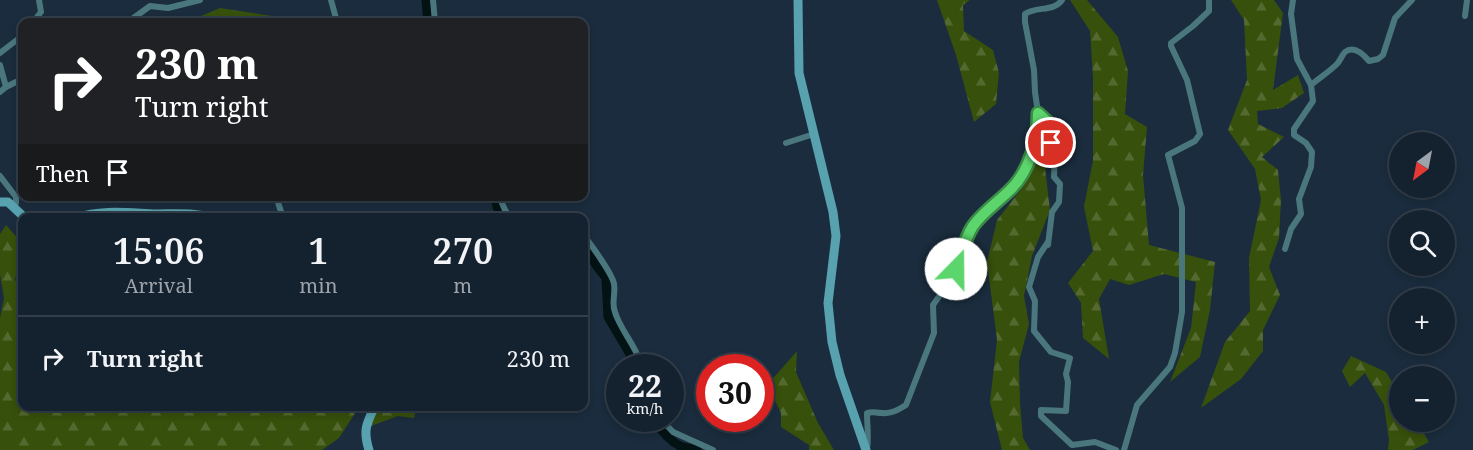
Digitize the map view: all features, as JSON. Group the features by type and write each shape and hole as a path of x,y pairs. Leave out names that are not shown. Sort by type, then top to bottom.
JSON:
{"street":[{"path":"36,18 41,12 39,0"},
{"path":"134,18 150,6 168,8 200,0"},
{"path":"332,0 336,18"},
{"path":"433,0 435,18"},
{"path":"798,0 799,73 833,212 836,236 828,303 832,342 840,375 867,450"},
{"path":"867,450 869,440 867,413 872,411 894,412 906,405 934,333 933,305 956,269 972,228 982,215 1011,190 1026,168 1034,145 1038,113 1025,14 1030,10 1055,6 1062,0"},
{"path":"1124,450 1137,405 1170,367 1175,353 1182,312 1182,208 1168,155 1196,141 1200,134 1187,80 1171,43 1209,10 1209,0"},
{"path":"1285,249 1291,230 1300,214 1299,199 1311,167 1312,152 1306,143 1294,135 1294,129 1313,102 1311,85 1297,59 1291,14 1293,0"},
{"path":"1311,85 1338,63 1345,52 1358,51 1370,61 1383,55 1395,18 1412,0"},
{"path":"1465,16 1467,0"},
{"path":"0,53 18,39"},
{"path":"0,65 3,89 18,81"},
{"path":"1038,113 1051,125 1051,143 1055,153 1054,177 1060,184 1059,202 1052,212 1048,246 1038,257 1029,287 1035,301 1034,331 1051,352 1070,358 1066,374 1068,382 1066,411 1041,410 1041,416 1072,444 1095,442 1116,450"},
{"path":"786,143 814,134"},
{"path":"0,176 16,197 16,203 11,204"},
{"path":"0,202 8,202 20,213"},
{"path":"102,213 112,211 141,213"},
{"path":"588,242 614,280 614,310 637,354"},
{"path":"369,450 365,431 372,411"},
{"path":"673,432 713,450"}],"green space":[{"path":"937,0 970,0 963,5 964,31 993,50 999,73 996,104 974,122 956,55"},
{"path":"1070,0 1087,0 1118,37 1128,71 1125,114 1147,127 1143,175 1149,245 1215,262 1210,310 1200,357 1170,382 1191,328 1196,282 1164,274 1129,285 1110,279 1099,299 1109,359 1083,338 1081,303 1068,283 1093,251 1084,207 1093,160 1093,78 1090,31"},
{"path":"1231,0 1274,0 1283,13 1273,90 1298,75 1304,93 1282,108 1257,111 1258,124 1284,137 1262,157 1278,170 1281,200 1279,238 1269,267 1280,295 1263,330 1263,351 1241,379 1201,408 1225,342 1250,311 1249,258 1261,200 1255,169 1228,130 1247,80 1244,20"},
{"path":"220,8 285,18 196,18"},
{"path":"1040,152 1045,168 1050,210 1032,256 1024,296 1029,324 1019,362 1023,438 1030,450 1002,450 990,402 997,340 987,262 997,220 1023,187"},
{"path":"6,225 18,238 18,267 15,280 18,285 18,411 356,411 339,438 322,450 0,450 0,318 4,298 0,274 0,234"},
{"path":"797,351 796,372 818,423 834,450 809,450 809,445 781,427 781,413 774,398 774,377"},
{"path":"1351,356 1386,372 1389,377 1389,432 1423,432 1429,442 1413,450 1388,450 1389,440 1384,405 1365,373 1350,387 1342,371"},
{"path":"375,411 415,411 414,418 398,416 368,427"}],"waterway":[{"path":"426,0 428,18"},
{"path":"496,201 501,213"},
{"path":"588,251 606,278 608,317 630,354"},
{"path":"663,432 682,447 697,450"}],"route":[{"path":"956,269 972,228 982,215 1011,190 1026,168 1034,145 1038,113 1051,125 1051,143"}]}
